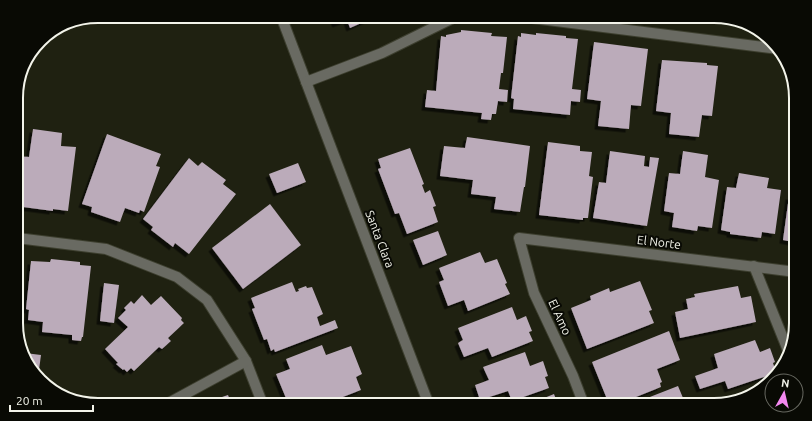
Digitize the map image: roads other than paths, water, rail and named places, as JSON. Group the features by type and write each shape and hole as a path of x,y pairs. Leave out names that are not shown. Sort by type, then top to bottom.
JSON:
{"lane":[{"name":"Santa Clara","path":"284,23 426,398"},
{"path":"306,82 382,53 443,23"},
{"path":"572,23 769,48"},
{"name":"El Norte","path":"519,238 789,271"},
{"name":"El Amo","path":"519,238 534,293 573,376 581,398"},
{"path":"23,239 106,249 177,277 207,300 246,361 260,398"},
{"path":"754,266 785,344"},
{"path":"178,398 246,361"}]}
